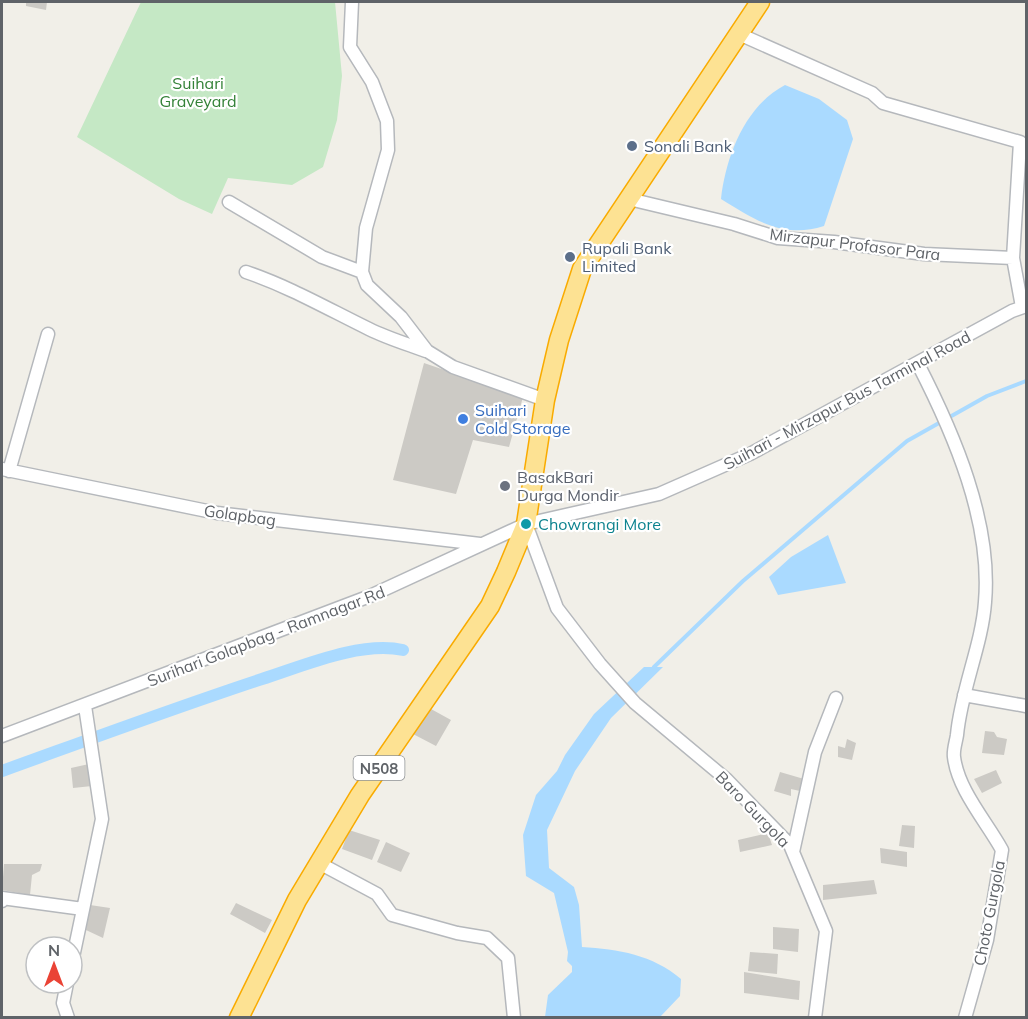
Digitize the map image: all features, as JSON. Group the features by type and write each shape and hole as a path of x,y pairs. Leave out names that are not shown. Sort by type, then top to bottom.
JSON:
{"highway":[{"name":"N508","path":"239,1017 297,900 360,795 490,606 526,524 545,400 559,340 582,269 760,2"}],"street":[{"path":"352,2 350,47 372,82 387,121 388,150 366,228 362,272 367,285 401,318 427,351"},
{"path":"739,34 872,93 883,103 1020,142 1013,258 1024,307"},
{"name":"Mirzapur Profasor Para","path":"629,199 734,224 778,238 834,242 924,254 1013,258"},
{"path":"229,202 322,257 362,272"},
{"path":"246,272 276,282 369,329 427,351 453,367 545,400"},
{"name":"Suihari - Mirzapur Bus Tarminal Road","path":"526,524 659,494 750,454 1024,307"},
{"path":"5,470 48,334"},
{"name":"Choto Gurgola","path":"918,364 940,407 960,456 986,559 985,603 964,695 954,757 965,790 1002,850 987,940 965,1017"},
{"name":"Golapbag","path":"5,470 217,513 482,544"},
{"name":"Surihari Golapbag - Ramnagar Rd","path":"2,736 370,596 526,524"},
{"name":"Baro Gurgola","path":"526,524 557,608 617,684 635,703 726,778 790,845 826,930 815,1017"},
{"path":"964,695 1026,706"},
{"path":"793,852 815,752 836,698"},
{"path":"78,935 102,819 90,725 85,706"},
{"path":"319,863 377,894 392,915 457,933 487,938 508,958 514,1017"},
{"path":"2,901 2,898 83,909"},
{"path":"65,995 63,1003 68,1017"}],"green space":[{"name":"Suihari Graveyard","path":"141,2 335,2 342,76 337,120 323,167 292,185 228,178 212,214 179,199 77,137"}],"water":[{"path":"785,85 819,99 847,120 853,139 824,226 795,230 782,229 758,220 721,199 727,166 748,119 771,94"},
{"path":"828,535 846,583 778,595 769,577 791,557"},
{"path":"644,667 663,667 611,718 575,771 547,830 549,868 574,887 579,905 582,947 609,949 659,964 681,979 680,996 660,1017 545,1017 548,995 572,972 572,966 567,961 568,952 554,893 526,876 523,835 536,795 557,771 565,755 594,714"}],"building":[{"path":"26,2 47,2 46,10 26,6"},
{"name":"Suihari Cold Storage","path":"424,363 523,397 509,447 473,440 456,494 393,480"},
{"path":"431,709 451,720 436,746 413,734"},
{"path":"985,731 994,732 997,737 1007,739 1004,755 982,753"},
{"path":"847,739 856,743 852,760 838,757 838,746 845,748"},
{"path":"89,764 92,786 73,788 71,768"},
{"path":"996,770 1002,783 982,793 974,779"},
{"path":"780,772 804,779 800,791 791,789 791,796 774,791"},
{"path":"902,825 915,826 914,848 899,846"},
{"path":"349,830 380,840 372,860 342,849"},
{"path":"768,833 772,845 740,852 738,840"},
{"path":"386,842 410,853 401,872 377,862"},
{"path":"880,848 907,852 907,867 881,863"},
{"path":"4,864 42,864 40,871 32,875 30,895 2,890"},
{"path":"874,880 877,894 823,900 823,885"},
{"path":"236,903 272,920 265,933 230,914"},
{"path":"90,905 110,908 103,938 86,930"},
{"path":"773,927 799,929 798,952 773,949"},
{"path":"750,952 778,954 777,974 748,971"},
{"path":"744,972 800,981 799,1000 744,993"}],"waterway":[{"path":"654,667 743,581 907,441 987,396 1026,381"},
{"path":"2,771 332,656 369,649 403,650"}],"place":[{"name":"Sonali Bank","path":"632,146"},
{"name":"Rupali Bank Limited","path":"570,257"},
{"name":"Suihari Cold Storage","path":"463,419"},
{"name":"BasakBari Durga Mondir","path":"505,486"},
{"name":"Chowrangi More","path":"526,524"}]}
